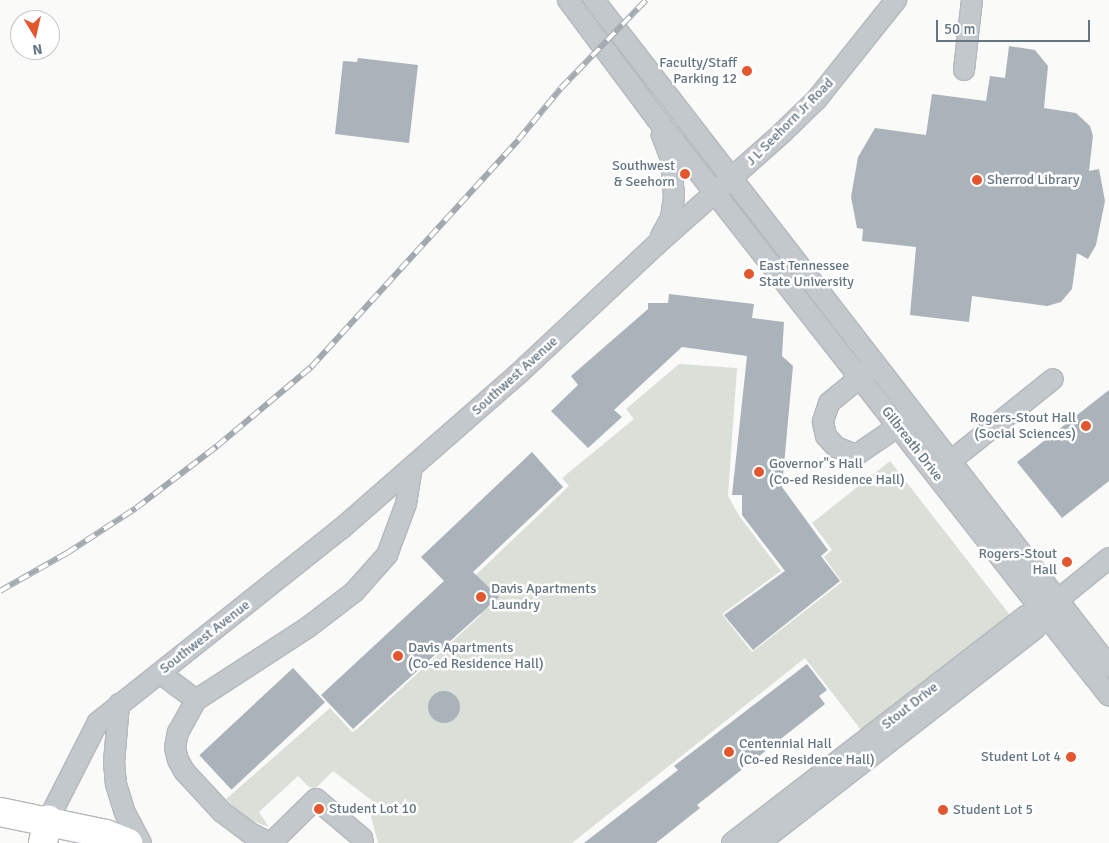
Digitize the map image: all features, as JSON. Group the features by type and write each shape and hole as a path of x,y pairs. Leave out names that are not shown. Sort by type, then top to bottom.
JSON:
{"highway":[{"path":"0,812 46,831 106,834 128,843"}],"street":[{"path":"568,0 656,118 716,191"},
{"path":"594,0 732,176"},
{"name":"J L Seehorn Jr Road","path":"716,191 817,98 896,0"},
{"path":"964,70 972,0"},
{"path":"656,118 671,159 674,196 671,218 656,244"},
{"name":"Gilbreath Drive","path":"732,176 914,414 952,459 1109,696"},
{"name":"Gilbreath Drive","path":"716,191 935,474 1051,606 1107,660"},
{"name":"Southwest Avenue","path":"46,831 98,722 341,529 517,375 656,244 716,191"},
{"path":"877,364 829,403 823,422 826,436 836,447 851,453 859,453 899,427 914,414"},
{"path":"935,474 1053,379"},
{"path":"363,843 362,838 316,799 270,843 250,833 222,812 184,771 178,760 175,748 178,732 196,700 307,628 354,592 387,555 406,504 412,467"},
{"name":"Stout Drive","path":"758,843 1026,616 1051,606 1109,558"},
{"path":"160,673 196,700"},
{"path":"119,704 114,762 116,784 125,813 141,843"},
{"name":"Stout Drive","path":"732,843 884,736"}],"shaded area":[{"path":"679,364 737,368 728,496 740,517 781,571 722,614 752,652 842,582 824,557 832,550 812,523 890,461 1013,619 865,735 805,658 572,843 378,843 371,817 378,805 333,771 316,788 309,787 298,776 259,812 269,827 247,819 226,799 330,708 352,732 356,730 481,615 458,592 569,486 562,478 634,419 626,409"}],"building":[{"name":"Sherrod Library","path":"1009,46 1035,50 1048,66 1044,108 1076,113 1090,126 1093,136 1089,171 1099,169 1105,201 1096,245 1088,259 1077,253 1072,289 1061,302 1047,306 972,296 969,322 910,315 916,247 862,241 863,229 857,228 851,197 858,157 875,128 926,135 932,94 986,101 990,76 1005,78"},
{"path":"358,58 418,65 409,143 335,134 343,61 357,62"},
{"name":"Governor\"s Hall (Co-ed Residence Hall)","path":"669,294 754,304 752,318 784,322 782,356 793,366 782,487 828,550 821,556 840,581 753,650 724,615 785,571 742,515 742,495 732,495 747,356 682,347 614,410 622,417 588,448 551,411 578,385 571,376 648,309 648,303 668,303"},
{"name":"Rogers-Stout Hall (Social Sciences)","path":"1109,390 1109,481 1062,518 1017,462"},
{"path":"532,452 563,487 473,572 499,597 353,729 321,695 444,581 421,557"},
{"name":"Centennial Hall (Co-ed Residence Hall)","path":"807,664 827,690 819,696 825,704 697,805 700,808 656,843 584,843 678,770 674,766"},
{"path":"293,668 325,702 231,790 199,755"},
{"path":"444,691 450,692 455,696 459,701 459,713 455,718 450,722 444,723 438,722 433,718 429,713 428,707 429,701 433,696 438,692"}],"railway":[{"path":"0,591 67,553 136,508 217,446 311,367 518,140 561,88 646,0"}],"place":[{"name":"Faculty/Staff Parking 12","path":"747,71"},
{"name":"Southwest & Seehorn","path":"685,174"},
{"name":"Sherrod Library","path":"977,180"},
{"name":"East Tennessee State University","path":"749,274"},
{"name":"Rogers-Stout Hall (Social Sciences)","path":"1086,426"},
{"name":"Governor\"s Hall (Co-ed Residence Hall)","path":"759,472"},
{"name":"Rogers-Stout Hall","path":"1067,562"},
{"name":"Davis Apartments Laundry","path":"481,597"},
{"name":"Davis Apartments (Co-ed Residence Hall)","path":"398,656"},
{"name":"Centennial Hall (Co-ed Residence Hall)","path":"729,752"},
{"name":"Student Lot 4","path":"1071,757"},
{"name":"Student Lot 10","path":"319,809"},
{"name":"Student Lot 5","path":"943,810"}]}
